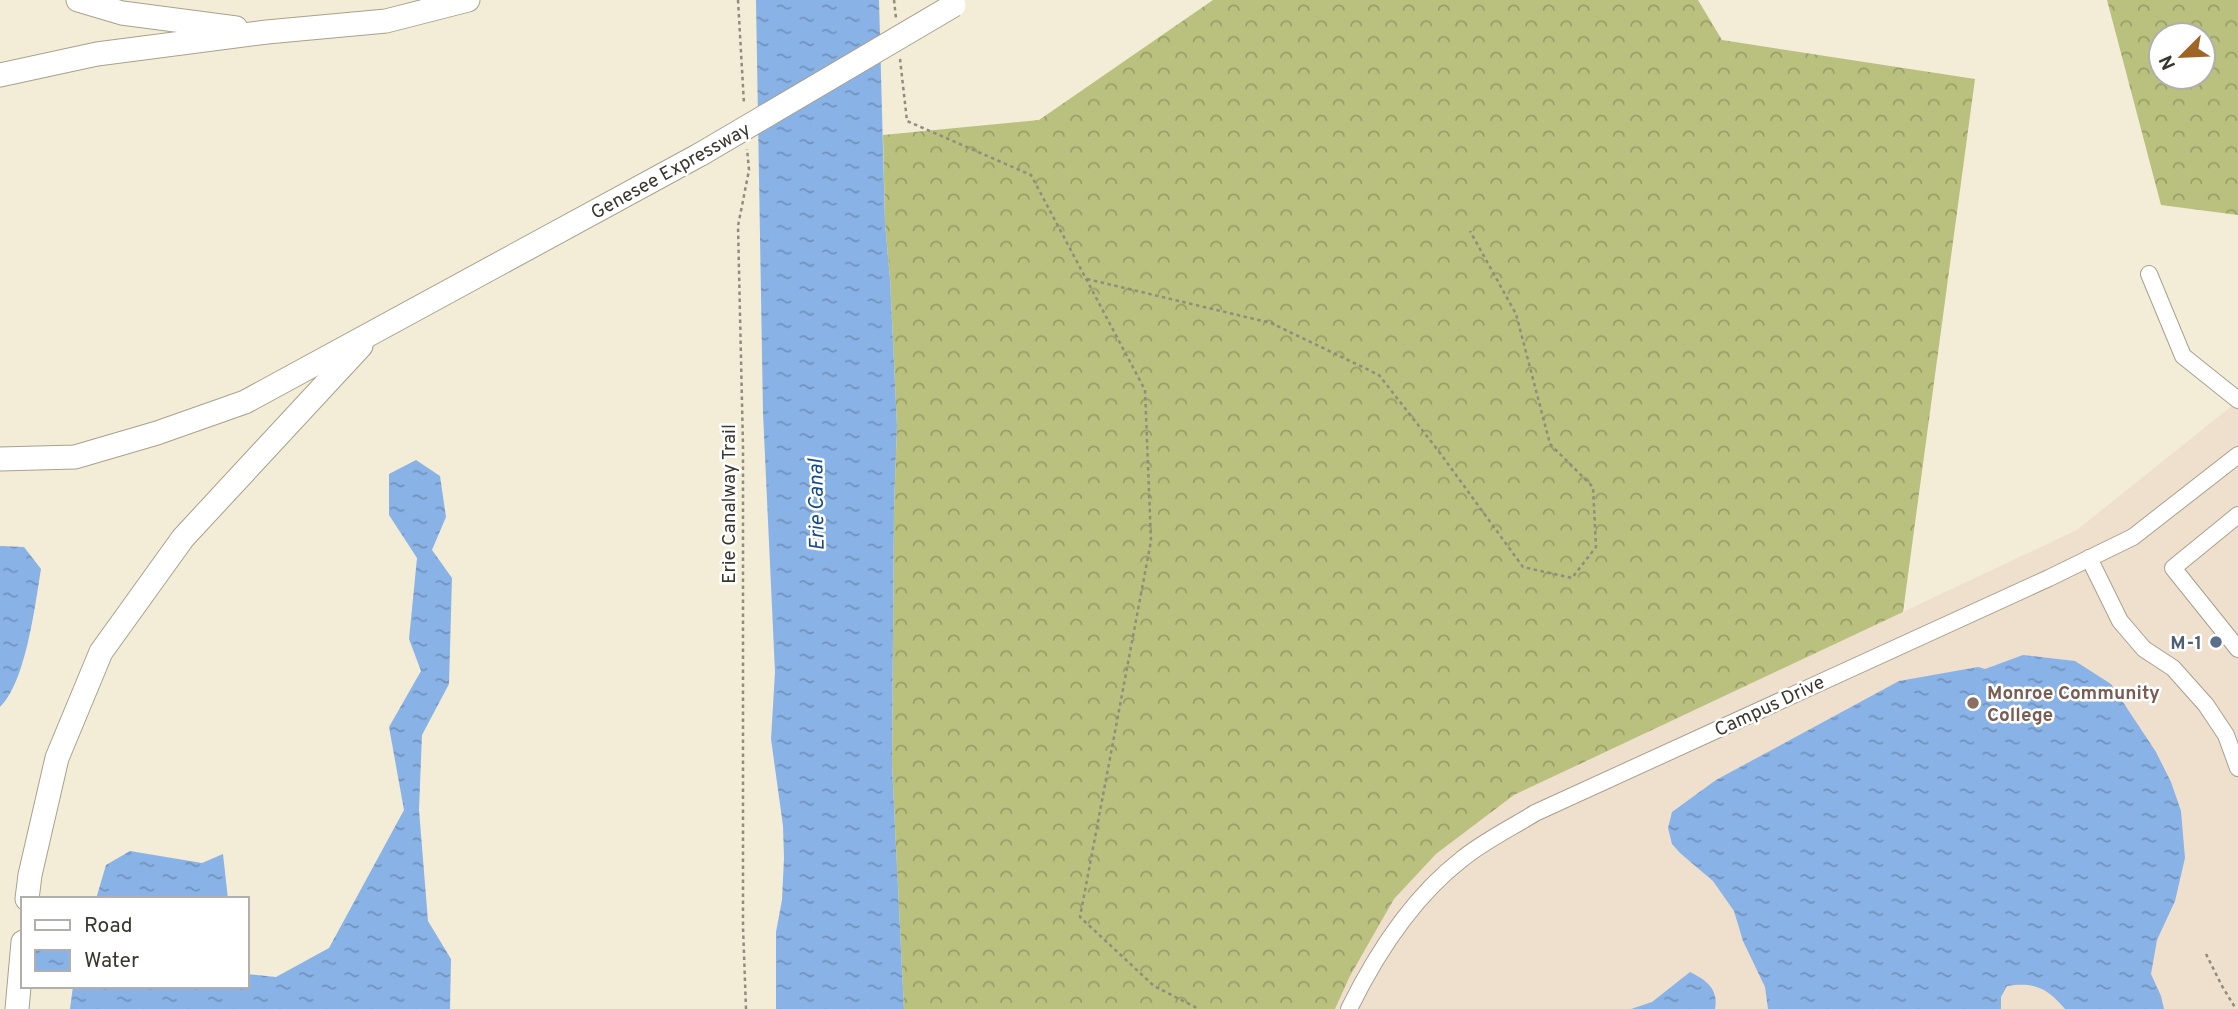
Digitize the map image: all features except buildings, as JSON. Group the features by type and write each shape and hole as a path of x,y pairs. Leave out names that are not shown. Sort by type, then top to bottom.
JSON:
{"highway":[{"path":"78,0 122,13 267,32"},
{"path":"0,75 97,54 267,32 386,21 468,0"},
{"name":"Genesee Expressway","path":"0,459 75,457 157,433 245,402 701,155 959,3"},
{"path":"27,897 30,874 57,758 101,652 183,538 373,334"},
{"path":"17,1009 21,964"}],"street":[{"path":"2149,274 2183,356 2238,400"},
{"name":"Campus Drive","path":"1349,1009 1367,972 1412,908 1461,859 1535,813 2133,537 2238,456"},
{"path":"2238,515 2173,568 2238,649"},
{"path":"2089,558 2120,621 2144,649 2173,668 2232,732 2238,768"}],"path":[{"path":"738,0 745,116"},
{"path":"894,0 897,29"},
{"path":"900,55 907,121 1031,175 1145,390 1152,541 1080,917 1154,986 1199,1009"},
{"name":"Erie Canalway Trail","path":"746,1009 743,927 743,446 738,226 749,170 747,143"},
{"path":"1087,279 1271,323 1379,375 1523,567 1572,578 1596,547 1593,487 1550,444 1516,314 1470,231"},
{"path":"2206,954 2236,1009"}],"shaded area":[{"name":"Monroe Community College","path":"2238,401 2238,1009 1335,1009 1350,976 1394,899 1436,854 1514,795 2077,530"}],"green space":[{"path":"1213,0 1698,0 1722,40 1975,79 1903,612 1514,795 1436,854 1394,899 1350,976 1335,1009 904,1009 892,765 897,426 885,223 883,135 1039,120"},
{"path":"2107,0 2238,0 2238,215 2161,205"}],"water":[{"name":"Erie Canal","path":"756,0 879,0 885,223 897,426 892,765 904,1009 776,1009 776,932 782,900 784,858 783,826 771,739 775,672 763,413"},
{"path":"416,460 440,476 446,517 432,550 452,578 449,684 422,735 419,810 428,921 451,959 450,1009 70,1009 73,988 248,988 248,974 276,977 329,948 404,810 389,727 421,671 409,639 417,558 389,515 389,474"},
{"path":"0,546 24,547 41,569 23,662 17,680 0,707"},
{"path":"2023,655 2075,661 2111,684 2156,752 2171,782 2181,811 2185,858 2175,901 2157,940 2151,974 2164,1009 2065,1009 2046,991 2025,985 2007,986 2001,997 2001,1009 1768,1009 1765,987 1743,941 1734,911 1713,881 1672,844 1668,828 1672,812 1716,780 1899,681 1978,667 1985,669"},
{"path":"130,851 202,863 223,854 228,897 97,897 106,865"},
{"path":"1690,972 1710,986 1715,996 1715,1009 1631,1009 1652,1002"}],"place":[{"name":"M-1","path":"2216,642"},
{"name":"Monroe Community College","path":"1973,703"}]}
